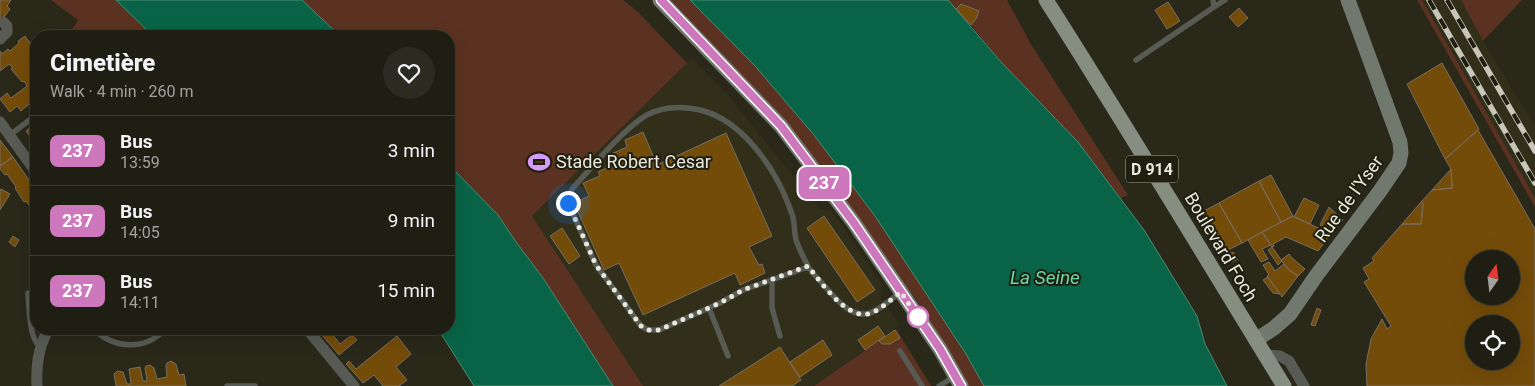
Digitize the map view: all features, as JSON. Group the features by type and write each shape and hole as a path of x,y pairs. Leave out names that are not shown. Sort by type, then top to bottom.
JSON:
{"main road":[{"name":"Boulevard Foch","path":"1046,0 1157,176 1284,386"}],"street":[{"path":"660,0 781,126 854,223 940,349 958,381"},
{"name":"Rue de l'Yser","path":"1256,340 1290,314 1316,276 1380,192 1399,163 1401,153 1400,142 1348,0"},
{"path":"0,39 7,32 7,26 3,22"},
{"path":"0,122 30,163"},
{"path":"37,386 36,372 41,347 46,335"},
{"path":"311,335 354,386"},
{"path":"1264,354 1285,358 1304,386"}],"lane":[{"path":"1213,0 1214,7"},
{"path":"1136,60 1225,0"},
{"path":"808,266 743,290 709,308 659,330 648,330 641,326 596,265 568,203 572,189 622,135 643,118 664,109 688,107 707,112 727,123 747,138 768,164 784,192 793,216 796,239 808,266 839,302 851,311 867,314 901,292"},
{"path":"10,134 30,119"},
{"path":"772,279 772,308 780,336"},
{"path":"28,293 30,311"},
{"path":"709,308 728,356"},
{"path":"33,335 36,345 41,347"},
{"path":"101,335 111,342 128,345 148,342 158,335"},
{"path":"900,351 922,386"},
{"path":"939,386 958,381"},
{"path":"227,386 255,386"}],"shaded area":[{"path":"51,0 116,0 147,30 72,30 78,20"},
{"name":"Stade Robert Cesar","path":"302,0 623,0 636,10 687,63 532,216 643,386 613,386 543,278 498,215 455,170 455,30 334,30"},
{"path":"667,0 690,0 756,67 814,135 875,216 966,354 984,386 968,386 917,300"},
{"path":"948,0 1007,0 1032,46 1128,195 1121,198 1078,142 1001,62 971,25 979,11 961,4 956,9"},
{"path":"1417,0 1422,0 1535,198 1535,207"},
{"path":"1419,0 1461,0 1483,41 1535,126 1535,207"},
{"path":"1461,0 1522,0 1483,41"},
{"path":"691,58 727,94 820,209 832,211 883,286 881,297 900,325 814,386 640,386 532,216"},
{"path":"896,329 931,386 814,386"}],"water":[{"path":"116,0 302,0 334,30 147,30"},
{"name":"La Seine","path":"690,0 948,0 1001,62 1078,142 1144,230 1197,316 1205,344 1227,386 984,386 966,354 875,216 814,135 756,67"},
{"path":"455,170 498,215 543,278 613,386 474,386 442,335 455,335"}],"building":[{"path":"0,0 11,0 7,6 10,9 4,17 6,19 0,27"},
{"path":"1168,2 1180,21 1167,29 1155,10"},
{"path":"961,4 979,11 971,25 956,9"},
{"path":"1239,8 1248,18 1238,27 1229,17"},
{"path":"25,36 30,43 30,103 21,111 17,106 10,112 0,99 7,93 11,98 27,86 11,69 13,68 9,64 0,71 0,51 2,54 8,49 10,51 19,43 18,41"},
{"path":"1442,63 1479,129 1445,159 1407,84"},
{"path":"30,128 30,136 26,131"},
{"path":"1478,130 1535,229 1535,386 1367,386 1366,364 1371,339 1382,319 1387,329 1391,326 1364,282 1369,279 1363,268 1374,261 1372,258 1402,224 1421,224 1423,204 1421,202 1432,190 1452,188 1451,169 1445,159"},
{"path":"643,132 657,165 726,133 772,236 749,247 759,265 762,264 765,273 740,285 735,273 643,315 619,263 604,270 574,203 589,196 583,183 600,176 598,172 615,164 611,154 627,147 625,140"},
{"path":"0,140 13,157 0,166"},
{"path":"13,157 30,181 30,206 26,201 24,202 7,174 5,175 0,169 0,166"},
{"path":"1451,169 1452,188 1432,190"},
{"path":"1271,175 1293,216 1281,222 1259,181"},
{"path":"1259,181 1281,222 1242,243 1219,203"},
{"path":"1,189 10,194 0,210 0,191"},
{"path":"1304,198 1319,205 1310,224 1294,217"},
{"path":"1421,202 1423,204 1421,224 1402,224"},
{"path":"1219,203 1242,243 1226,251 1202,212"},
{"path":"1329,207 1343,220 1331,234 1322,230 1324,227 1320,225"},
{"path":"824,216 875,290 857,302 807,228"},
{"path":"1293,216 1331,234 1318,251 1286,237 1273,244 1274,246 1272,247 1262,232"},
{"path":"562,228 580,256 569,264 550,236"},
{"path":"1262,232 1271,245 1262,249 1268,259 1261,262 1248,240"},
{"path":"13,236 19,240 15,247 9,242"},
{"path":"1272,247 1282,261 1278,265 1268,250"},
{"path":"1233,252 1238,259 1232,262 1227,255"},
{"path":"1289,254 1305,269 1298,276 1289,270 1281,260"},
{"path":"1269,262 1275,271 1284,264 1298,276 1282,297 1267,276 1269,275 1263,265"},
{"path":"1268,277 1280,294 1273,293 1263,280"},
{"path":"1317,308 1321,310 1315,326 1311,325"},
{"path":"878,326 885,336 865,350 858,340"},
{"path":"895,330 900,338 890,344 882,344 879,341"},
{"path":"322,335 333,335 340,344 352,335 357,340 339,355"},
{"path":"397,336 411,354 396,367 407,380 399,386 383,386 374,375 363,383 346,364 349,361 356,369"},
{"path":"823,340 832,355 800,377 790,362"},
{"path":"780,347 801,380 792,386 719,386"},
{"path":"171,361 176,364 179,375 184,374 186,386 116,386 114,374 117,371 123,372 127,384 131,384 129,369 140,367 143,381 147,381 146,366 150,365 154,368 157,379 167,377 166,366"}],"railway":[{"path":"1429,0 1535,183"},
{"path":"1447,0 1535,151"}],"bus line":[{"name":"237","path":"661,0 781,126 854,223 940,349 961,386"}],"place":[{"name":"Stade Robert Cesar","path":"539,162"}],"route":[{"path":"568,203 596,265 641,326 648,330 659,330 720,303 743,290 808,266 839,302 851,311 867,314 901,292 920,321 918,317"}]}
